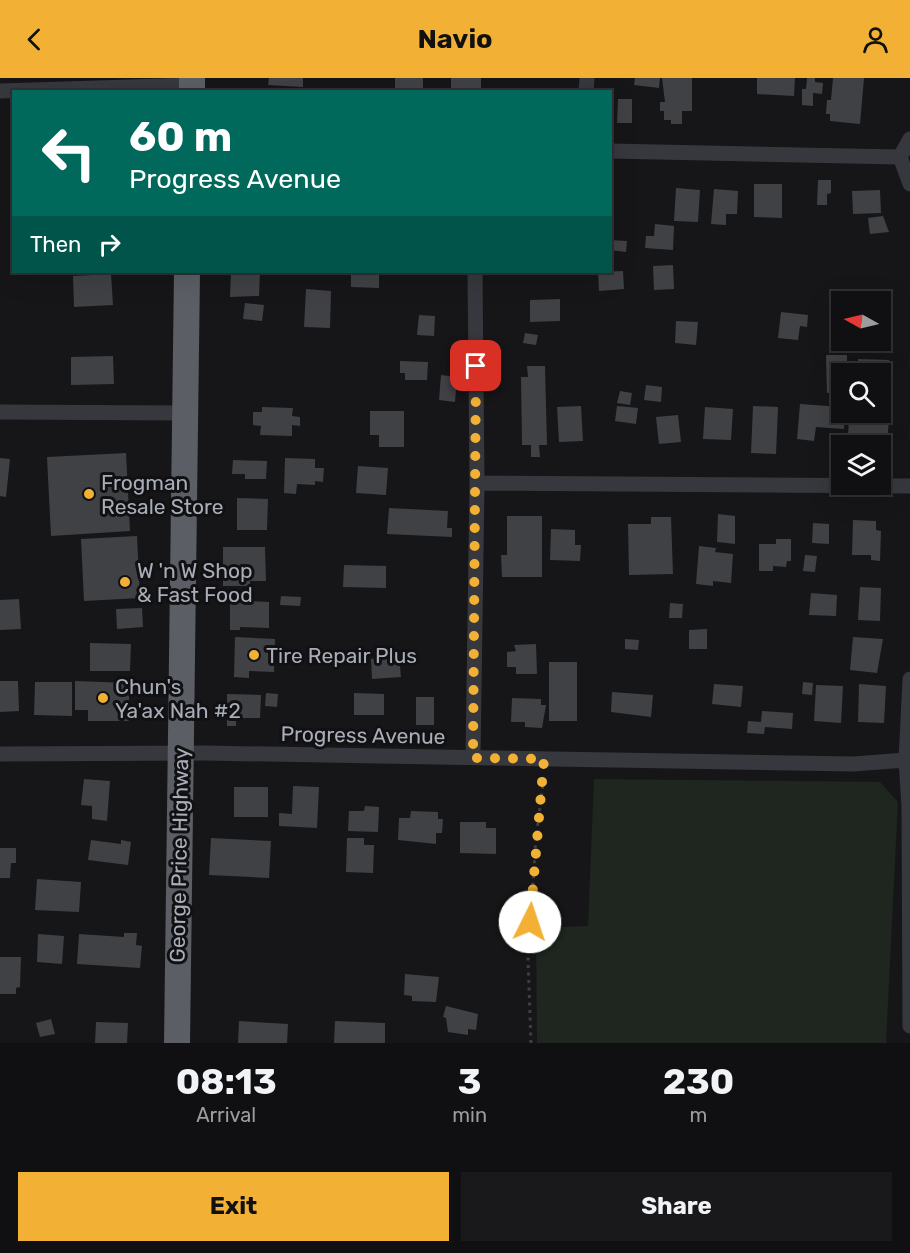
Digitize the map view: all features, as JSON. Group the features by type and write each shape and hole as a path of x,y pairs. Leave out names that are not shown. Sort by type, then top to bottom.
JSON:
{"highway":[{"name":"George Price Highway","path":"177,1043 187,273"}],"street":[{"path":"32,90 192,85"},
{"path":"910,139 900,157 910,184"},
{"path":"612,151 900,157"},
{"path":"473,758 477,483 475,273"},
{"path":"0,412 184,413"},
{"path":"477,483 910,486"},
{"path":"910,679 906,760 909,806 910,1026"},
{"name":"Progress Avenue","path":"0,754 180,753 853,764 906,760"}],"path":[{"path":"531,1043 528,958 544,759"}],"shaded area":[{"path":"594,779 880,782 898,802 886,1043 537,1043 536,928 588,926"}],"building":[{"path":"269,78 303,78 303,87 268,85"},
{"path":"395,78 423,78 423,90 395,90"},
{"path":"451,78 481,78 481,90 451,90"},
{"path":"635,78 660,78 659,88 634,85"},
{"path":"662,78 692,78 692,111 682,111 682,124 671,124 671,120 664,120 664,111 660,111 660,102 665,102"},
{"path":"757,78 795,78 794,96 757,94"},
{"path":"807,78 815,78 815,82 823,83 822,94 813,93 813,106 802,105 802,89 806,89"},
{"path":"833,78 864,78 860,124 830,121 830,114 826,114 827,100 831,100"},
{"path":"618,99 632,99 632,123 617,123"},
{"path":"818,180 831,180 831,193 827,194 827,205 817,205"},
{"path":"754,184 782,184 782,218 754,217"},
{"path":"676,188 700,190 698,222 674,221"},
{"path":"714,189 738,191 737,214 726,214 726,225 711,224"},
{"path":"880,190 881,213 853,214 852,191"},
{"path":"883,216 889,232 870,234 868,218"},
{"path":"655,224 674,226 673,250 645,248 646,236 654,236"},
{"path":"612,240 627,241 626,252 612,250"},
{"path":"673,265 674,289 654,290 653,266"},
{"path":"623,271 624,289 599,291 598,273"},
{"path":"231,273 260,273 259,296 230,297"},
{"path":"351,273 379,273 379,288 351,287"},
{"path":"111,274 113,305 74,307 73,276"},
{"path":"306,289 331,291 330,328 304,327"},
{"path":"560,299 560,321 530,322 530,300"},
{"path":"245,303 264,305 262,321 243,319"},
{"path":"781,312 808,315 807,327 800,326 798,340 778,338"},
{"path":"419,315 435,316 434,336 417,335"},
{"path":"676,321 698,322 696,345 675,343"},
{"path":"525,333 538,335 536,345 523,343"},
{"path":"826,355 847,355 847,363 831,363 831,393 827,393"},
{"path":"113,356 114,384 71,385 71,357"},
{"path":"858,359 889,360 889,363 858,363"},
{"path":"400,361 428,362 427,380 405,380 405,373 400,373"},
{"path":"527,366 545,366 547,445 539,445 540,457 531,457 531,445 522,445 521,377 528,377"},
{"path":"441,375 457,377 455,402 439,400"},
{"path":"646,385 662,387 661,402 644,400"},
{"path":"620,391 632,393 630,405 617,403"},
{"path":"800,404 831,406 831,423 844,423 844,429 816,427 814,441 797,439"},
{"path":"581,406 583,441 559,442 557,407"},
{"path":"617,406 638,408 636,424 615,421"},
{"path":"753,406 778,407 776,454 751,453"},
{"path":"262,407 293,408 292,416 300,417 300,426 292,425 292,436 260,435 261,426 253,425 253,412 262,412"},
{"path":"705,407 733,409 731,440 703,439"},
{"path":"370,411 404,411 404,447 379,447 379,435 370,435"},
{"path":"678,415 681,442 659,444 656,417"},
{"path":"849,423 889,423 888,435 848,435"},
{"name":"Frogman Resale Store","path":"126,453 130,531 51,536 47,457"},
{"path":"0,458 10,459 6,497 0,496"},
{"path":"285,458 315,459 315,468 324,468 323,482 315,481 315,485 297,484 296,494 284,493"},
{"path":"233,460 267,461 266,479 245,479 245,474 232,474"},
{"path":"358,466 388,468 386,495 356,493"},
{"path":"237,498 268,499 267,530 237,530"},
{"path":"389,508 448,511 447,528 452,528 452,537 387,534"},
{"path":"718,514 735,516 735,544 717,542"},
{"path":"507,516 542,516 542,577 502,577 501,555 507,555"},
{"path":"651,517 671,517 673,574 629,575 628,524 651,524"},
{"path":"853,520 876,521 876,530 881,531 880,561 871,560 871,555 852,555"},
{"path":"813,523 829,524 829,544 812,543"},
{"path":"551,529 575,530 575,545 581,545 580,561 550,560"},
{"path":"137,536 140,598 84,601 81,539"},
{"path":"776,539 791,539 791,561 787,561 786,567 773,566 773,571 759,571 759,544 776,544"},
{"path":"699,546 716,548 715,552 733,554 731,583 713,581 713,586 696,584"},
{"path":"223,547 265,547 266,581 250,581 250,586 223,586"},
{"path":"805,555 817,556 815,572 803,571"},
{"path":"344,565 386,566 386,588 343,587"},
{"path":"860,587 881,588 880,621 858,620"},
{"path":"811,593 837,595 836,616 809,615"},
{"path":"281,596 301,597 300,606 280,605"},
{"path":"19,599 21,629 0,630 0,600"},
{"path":"230,600 269,602 269,628 240,627 240,630 230,630"},
{"path":"670,603 683,604 682,618 669,618"},
{"path":"142,608 143,627 117,629 116,609"},
{"path":"707,629 707,649 689,649 689,630"},
{"name":"Tire Repair Plus","path":"235,637 275,639 274,672 249,671 249,678 234,677"},
{"path":"853,637 883,639 877,673 850,670"},
{"path":"625,639 639,640 638,650 625,649"},
{"path":"90,643 131,644 130,671 90,671"},
{"path":"536,644 537,674 516,674 516,667 507,667 507,652 516,651 514,645"},
{"path":"399,657 401,677 372,679 371,659"},
{"path":"549,662 577,662 577,721 549,721"},
{"path":"0,681 18,681 19,711 0,712"},
{"path":"75,681 129,683 129,721 88,721 88,710 75,710"},
{"path":"35,682 72,682 72,716 34,715"},
{"path":"803,682 813,683 812,695 802,694"},
{"path":"714,684 743,686 741,707 712,704"},
{"path":"859,684 886,686 884,723 858,722"},
{"path":"816,685 843,686 841,723 814,721"},
{"path":"612,692 653,695 651,717 611,712"},
{"path":"266,693 278,694 277,707 265,706"},
{"path":"354,693 384,694 384,715 354,715"},
{"path":"227,694 261,695 260,718 236,718 236,726 227,726"},
{"path":"416,697 434,697 434,725 416,725"},
{"path":"512,698 541,699 541,705 546,705 542,728 525,727 525,722 511,722"},
{"path":"762,711 793,713 792,729 765,727 764,734 747,733 748,721 761,722"},
{"path":"84,779 110,781 107,821 92,819 92,806 81,805"},
{"path":"293,786 319,787 317,828 279,826 279,813 292,814"},
{"path":"234,787 268,787 268,817 234,817"},
{"path":"365,806 379,807 378,832 348,831 349,811 364,811"},
{"path":"411,811 438,812 438,819 443,819 442,833 436,833 436,844 398,840 399,818 410,818"},
{"path":"460,822 486,822 486,828 496,828 496,854 460,853"},
{"path":"211,838 271,841 269,878 209,875"},
{"path":"347,838 364,838 364,845 374,845 373,873 346,872"},
{"path":"91,840 121,844 121,840 131,842 128,865 88,860"},
{"path":"0,848 16,848 16,863 11,863 10,878 0,878"},
{"path":"37,879 81,882 79,912 35,910"},
{"path":"124,933 137,933 136,945 142,946 140,968 77,964 79,934 124,937"},
{"path":"38,934 64,936 62,964 37,962"},
{"path":"0,957 21,957 20,987 16,988 16,994 0,994"},
{"path":"405,974 439,977 436,1002 412,1001 412,996 404,995"},
{"path":"446,1006 478,1014 476,1030 468,1029 468,1035 448,1032 446,1018 443,1017"},
{"path":"51,1019 55,1034 40,1037 36,1023"},
{"path":"239,1021 288,1024 287,1043 238,1043"},
{"path":"335,1021 385,1023 385,1043 334,1043"},
{"path":"96,1022 128,1023 127,1043 95,1043"}],"place":[{"name":"Frogman Resale Store","path":"89,494"},
{"name":"W 'n W Shop & Fast Food","path":"125,582"},
{"name":"Tire Repair Plus","path":"254,655"},
{"name":"Chun's Ya'ax Nah #2","path":"103,698"}],"route":[{"path":"476,366 477,483 474,550 473,758 544,759 543,792 536,838 530,922"}]}
